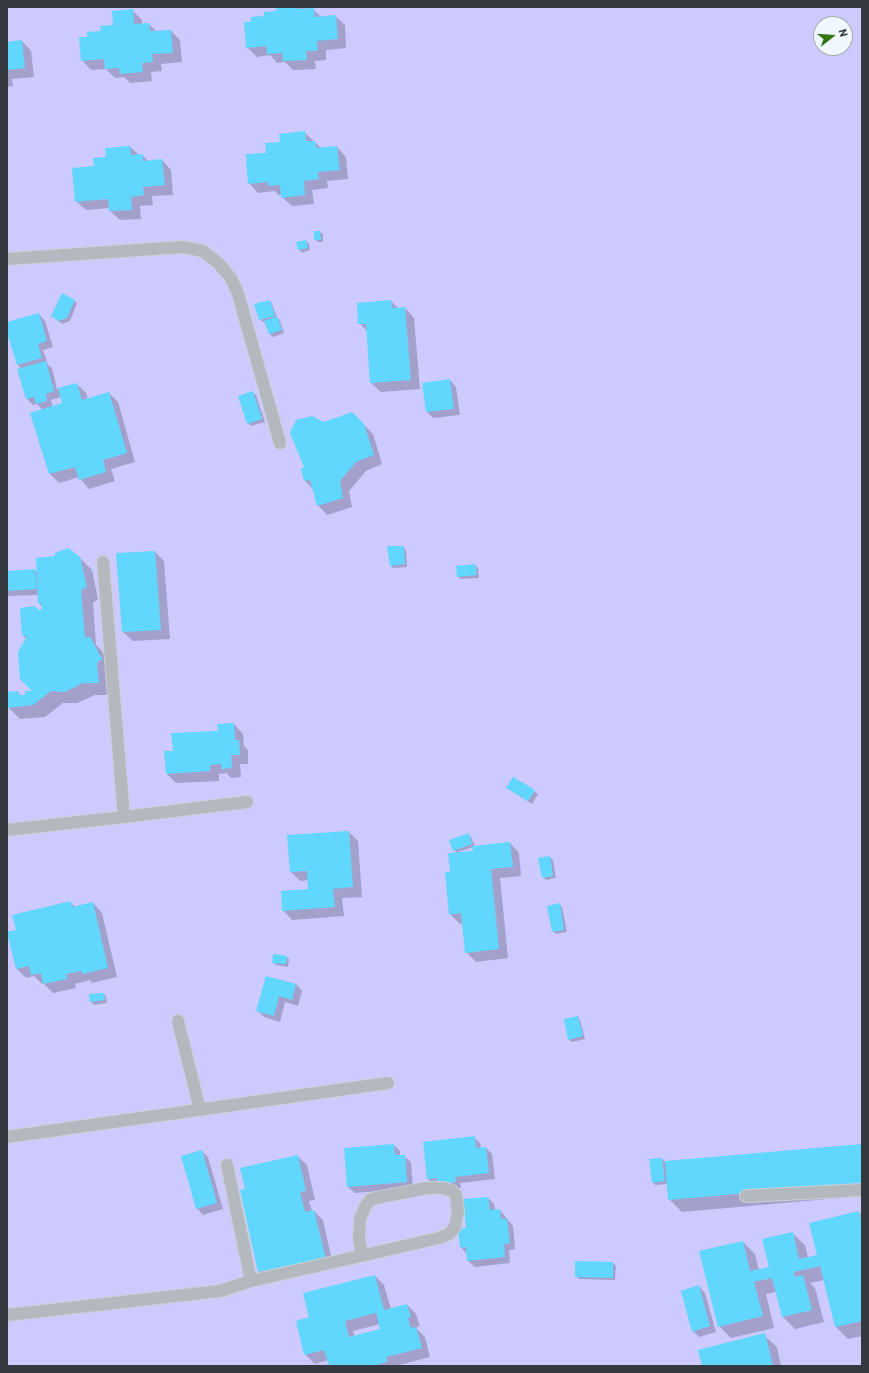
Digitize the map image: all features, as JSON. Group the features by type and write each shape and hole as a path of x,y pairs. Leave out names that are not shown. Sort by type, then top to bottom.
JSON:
{"street":[{"path":"7,259 183,247 203,251 218,263 231,278 238,294 280,443"},
{"path":"103,562 124,817"},
{"path":"7,830 247,802"},
{"path":"178,1021 200,1110"},
{"path":"7,1137 388,1083"},
{"path":"227,1165 251,1281"},
{"path":"7,1315 220,1291 251,1281 439,1238 449,1234 455,1227 458,1211 456,1195 452,1191 443,1188 426,1188 372,1199 366,1205 360,1219 359,1239 362,1255"},
{"path":"746,1196 862,1190"}],"shaded area":[{"path":"7,7 862,7 862,1366 7,1366"}],"building":[{"path":"276,7 298,7 298,9 314,8 315,17 336,15 338,39 317,41 318,51 306,51 307,60 283,61 282,53 267,54 266,46 246,48 244,22 251,22 251,17 264,16 264,12 276,11"},
{"path":"133,9 134,24 149,23 150,31 171,30 173,53 152,54 153,62 142,63 143,72 120,74 119,68 105,69 104,59 81,61 79,37 87,37 87,32 101,31 100,26 113,25 112,11"},
{"path":"22,40 25,68 7,70 7,42"},
{"path":"305,131 306,141 315,141 316,148 337,146 340,170 318,172 319,179 304,181 305,195 281,198 280,185 268,186 268,182 248,184 246,154 266,153 265,143 280,142 279,134"},
{"path":"130,146 131,155 143,154 143,161 162,159 165,185 143,187 144,195 131,197 132,210 109,211 108,199 75,202 72,168 94,166 93,158 106,157 105,148"},
{"path":"314,231 320,231 321,240 314,240"},
{"path":"306,240 308,248 298,250 296,242"},
{"path":"62,293 75,300 67,318 58,321 51,316"},
{"path":"270,300 275,316 259,320 254,304"},
{"path":"391,300 392,308 405,307 411,380 370,383 366,324 358,324 357,303"},
{"path":"39,313 47,341 38,344 42,358 17,365 7,333 7,322"},
{"path":"277,316 282,330 269,334 264,321"},
{"path":"46,361 54,391 46,394 47,401 36,404 34,397 26,399 17,369"},
{"path":"450,379 454,409 426,412 422,383"},
{"path":"77,383 82,400 109,392 127,453 103,460 106,472 79,480 75,467 49,474 30,413 62,403 58,388"},
{"path":"253,391 262,419 247,424 238,396"},
{"path":"352,412 364,424 374,455 356,462 340,481 343,498 317,506 310,480 304,481 301,469 304,467 290,433 296,420 312,416 324,422"},
{"path":"387,546 404,546 405,564 390,566"},
{"path":"68,548 80,557 87,587 81,590 85,637 90,637 102,659 97,663 99,683 83,683 65,692 51,691 33,705 7,708 7,692 18,691 19,695 25,695 25,691 32,691 20,679 18,652 27,636 22,636 20,608 34,606 39,610 42,609 41,603 38,604 36,558 55,556 55,553"},
{"path":"155,551 161,630 122,632 116,553"},
{"path":"475,564 477,575 457,577 456,566"},
{"path":"35,569 37,589 7,591 7,571"},
{"path":"234,723 235,740 239,740 240,755 231,755 232,768 221,769 221,764 210,765 210,771 166,774 164,751 173,751 171,733 218,731 217,724"},
{"path":"513,777 535,790 528,801 506,788"},
{"path":"349,831 353,887 333,889 335,907 282,911 281,891 308,889 307,871 290,872 287,835"},
{"path":"469,833 472,844 453,851 449,840"},
{"path":"510,842 513,867 491,869 499,949 465,953 461,913 449,915 445,872 450,872 448,853 473,851 472,846"},
{"path":"550,856 553,876 542,878 538,858"},
{"path":"71,901 72,907 93,902 108,968 82,974 82,971 66,974 67,979 43,984 41,973 31,975 29,966 16,969 7,932 16,930 12,915"},
{"path":"560,903 564,930 552,932 547,906"},
{"path":"273,954 287,956 286,964 272,963"},
{"path":"266,976 296,984 292,1000 279,996 274,1016 256,1011"},
{"path":"104,993 105,1000 90,1002 89,994"},
{"path":"578,1016 583,1036 568,1040 564,1019"},
{"path":"475,1136 476,1148 486,1147 489,1173 455,1177 456,1182 438,1184 437,1178 427,1179 423,1142"},
{"path":"394,1144 395,1155 405,1155 407,1182 347,1187 344,1148"},
{"path":"862,1144 862,1183 668,1200 665,1161"},
{"path":"202,1150 217,1203 196,1209 181,1156"},
{"path":"298,1155 306,1191 300,1192 305,1212 314,1210 326,1259 264,1274 264,1270 258,1272 240,1190 245,1189 240,1168"},
{"path":"662,1158 665,1181 652,1183 649,1159"},
{"path":"488,1197 490,1210 500,1209 501,1219 507,1219 510,1243 504,1244 505,1257 467,1261 466,1247 460,1248 458,1229 466,1228 463,1199"},
{"path":"859,1211 862,1225 862,1321 835,1327 820,1266 794,1272 795,1277 803,1275 812,1310 782,1317 772,1278 754,1282 763,1316 718,1327 699,1251 743,1241 750,1271 769,1267 762,1239 793,1232 799,1259 817,1255 809,1223"},
{"path":"575,1261 613,1262 613,1278 575,1277"},
{"path":"375,1275 384,1310 407,1304 411,1317 408,1318 411,1328 416,1327 422,1348 386,1357 387,1362 372,1366 329,1366 324,1350 304,1355 296,1321 309,1317 303,1293","holes":["376,1313 380,1329 349,1337 345,1321"]},
{"path":"699,1285 710,1326 692,1332 681,1291"},
{"path":"765,1333 773,1366 702,1366 698,1350"}]}
